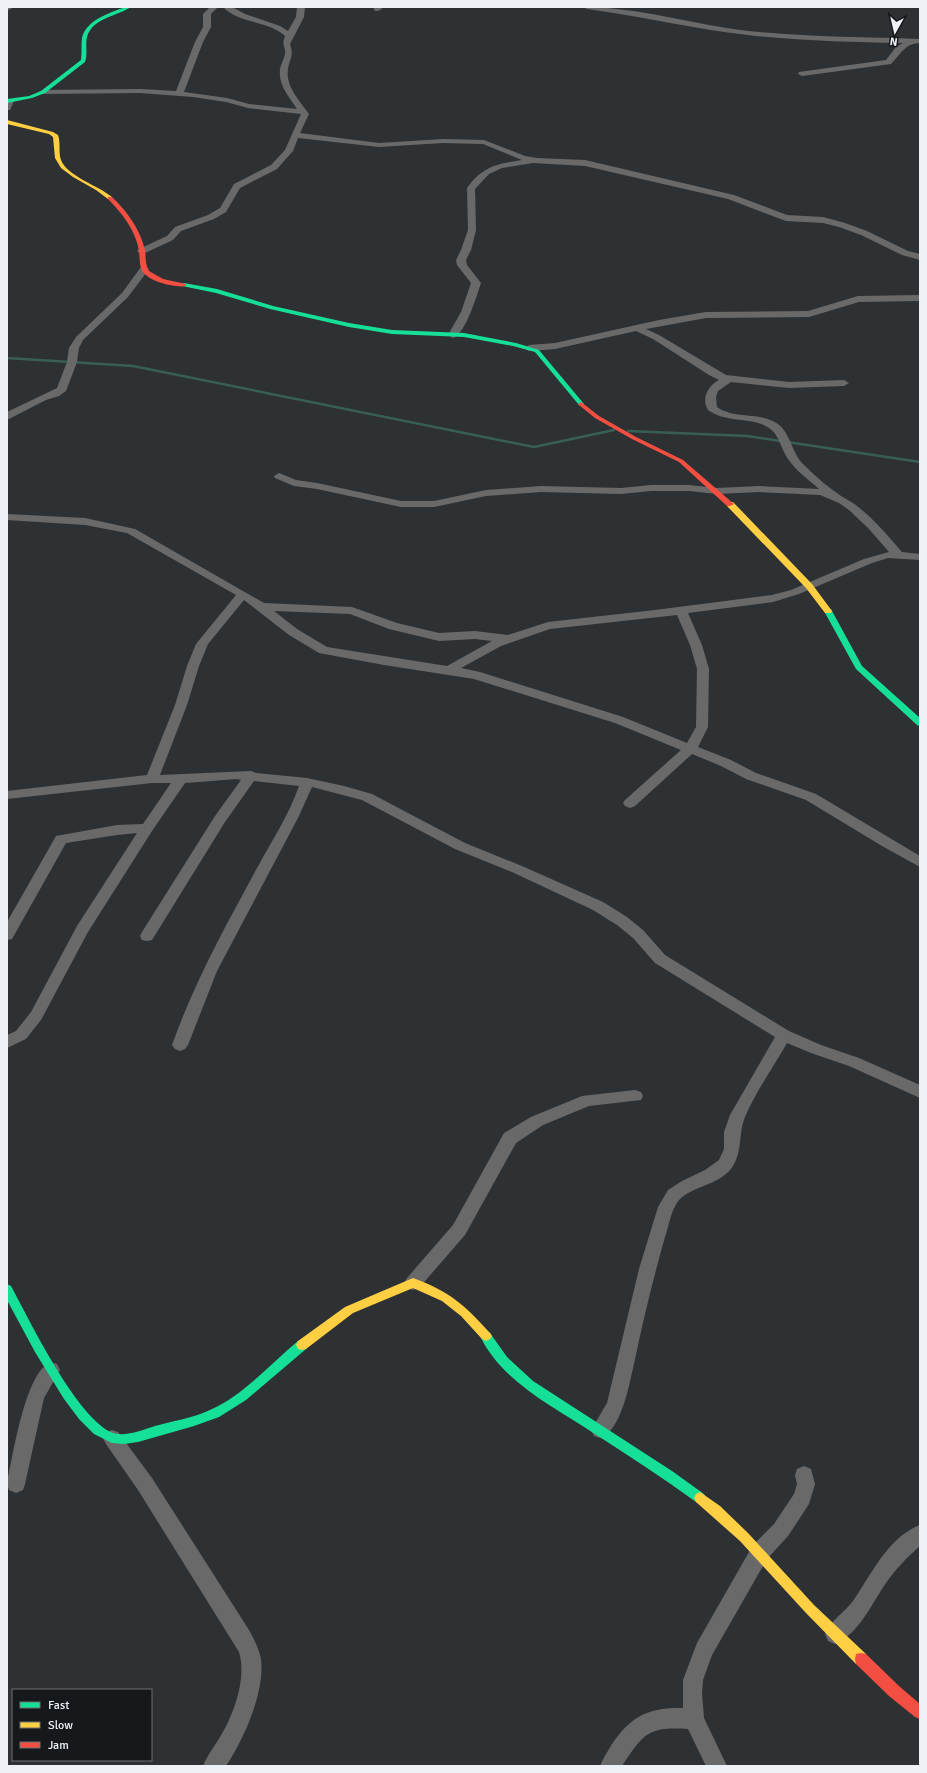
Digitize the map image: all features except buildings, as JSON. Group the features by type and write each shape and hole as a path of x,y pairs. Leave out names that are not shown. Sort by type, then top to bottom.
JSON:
{"street":[{"path":"43,92 71,68 83,60 87,29 96,22 129,7"},
{"path":"178,94 199,42 207,27 207,14 214,7"},
{"path":"227,7 245,18 282,29 289,36"},
{"path":"142,251 170,238 178,229 211,217 223,210 237,186 274,166 291,148 295,135 305,114 288,91 284,70 289,53 286,44 300,17 301,7"},
{"path":"587,7 627,12 684,24 749,33 830,39 916,41"},
{"path":"802,74 888,62 892,58 897,48 916,41"},
{"path":"8,103 43,92 140,91 227,100 261,108 303,112"},
{"path":"7,122 51,133 56,136 58,144 57,155 62,166 106,194 116,205 135,232 144,258 144,269 125,295 79,339 74,348 72,362 62,389 55,394 42,398 15,411 7,417"},
{"path":"295,135 379,145 443,141 484,142 508,153 537,161"},
{"path":"453,335 466,312 476,288 476,283 462,266 461,260 466,250 472,230 470,197 472,188 486,172 500,166 537,161 585,163 731,198 786,218 831,222 864,232 905,253 920,257"},
{"path":"144,269 148,274 169,283 217,291 272,308 334,322 392,332 483,338 537,351 582,406 596,417 681,461 717,491 809,586 823,603 859,667 920,723"},
{"path":"529,348 555,346 637,328 712,314 749,316 809,314 858,299 920,298"},
{"path":"637,328 656,336 712,373 729,379 789,385 844,383"},
{"path":"729,379 712,391 710,398 712,408 720,413 775,426 784,442 785,448 794,460 830,493 852,507 898,555"},
{"path":"278,476 294,483 316,486 401,504 434,504 486,493 541,489 621,491 651,488 682,488 717,491 767,489 830,493"},
{"path":"7,517 66,520 111,525 131,531 262,606 293,632 323,650 361,658 449,670 498,681 619,720 726,763 751,776 811,798 838,812 920,862"},
{"path":"449,670 484,650 508,639 556,624 772,598 788,595 868,561 887,555 920,557"},
{"path":"152,779 177,715 199,650 206,638 233,609 242,595"},
{"path":"262,606 349,611 393,626 439,637 470,635 508,639"},
{"path":"630,803 690,749 702,727 703,669 696,645 681,610"},
{"path":"7,794 152,779 250,775 307,782 344,790 367,797 460,846 537,878 598,906 622,920 638,934 660,959 784,1035 816,1049 881,1073 920,1092"},
{"path":"147,936 220,819 250,775"},
{"path":"7,1042 21,1036 36,1016 82,930 147,828 181,779"},
{"path":"180,1045 188,1022 217,955 288,828 302,799 307,782"},
{"path":"7,936 61,839 116,830 147,828"},
{"path":"600,1430 615,1406 647,1269 666,1207 674,1195 688,1186 711,1176 725,1164 732,1149 732,1132 738,1115 784,1035"},
{"path":"112,1438 126,1438 172,1427 219,1412 256,1386 296,1349 348,1310 413,1283 459,1230 510,1138 537,1121 588,1100 635,1096"},
{"path":"413,1283 446,1298 465,1313 487,1338 503,1361 529,1385 668,1475 717,1510 760,1552 811,1610 835,1634 894,1691 920,1712"},
{"path":"7,1289 51,1370 87,1421 98,1430 112,1438 145,1484 242,1637 250,1655 249,1680 243,1708 233,1734 213,1766"},
{"path":"16,1484 35,1398 51,1370"},
{"path":"717,1766 694,1719 692,1693 693,1680 704,1650 760,1552 781,1530 802,1498 806,1484 804,1475"},
{"path":"835,1634 859,1609 879,1577 902,1548 920,1534"},
{"path":"610,1766 636,1729 650,1721 676,1718 694,1719"}],"waterway":[{"path":"7,358 133,366 534,447 614,430"},
{"path":"628,431 747,436 920,462"}],"traffic: fast":[{"path":"7,101 35,96 53,85 83,61 85,36 91,26 111,14 129,7"},
{"path":"184,285 217,291 272,308 349,325 392,332 464,335 514,344 537,351 581,404"},
{"path":"828,611 859,667 920,723"},
{"path":"7,1289 39,1348 68,1395 83,1415 98,1430 112,1438 117,1439 138,1436 215,1414 242,1396 302,1345"},
{"path":"486,1336 503,1361 529,1385 668,1475 700,1498"}],"traffic: slow":[{"path":"7,122 51,133 56,136 58,158 63,167 68,172 98,189 110,198"},
{"path":"730,504 809,586 828,611"},
{"path":"302,1345 349,1310 413,1283 446,1298 465,1313 486,1336"},
{"path":"700,1498 730,1523 771,1565 822,1622 861,1659"}],"traffic: jam":[{"path":"110,198 121,209 134,229 142,251 146,272 161,280 184,285"},
{"path":"581,404 597,417 634,438 681,461 730,504"},
{"path":"861,1659 894,1691 920,1712"}]}
